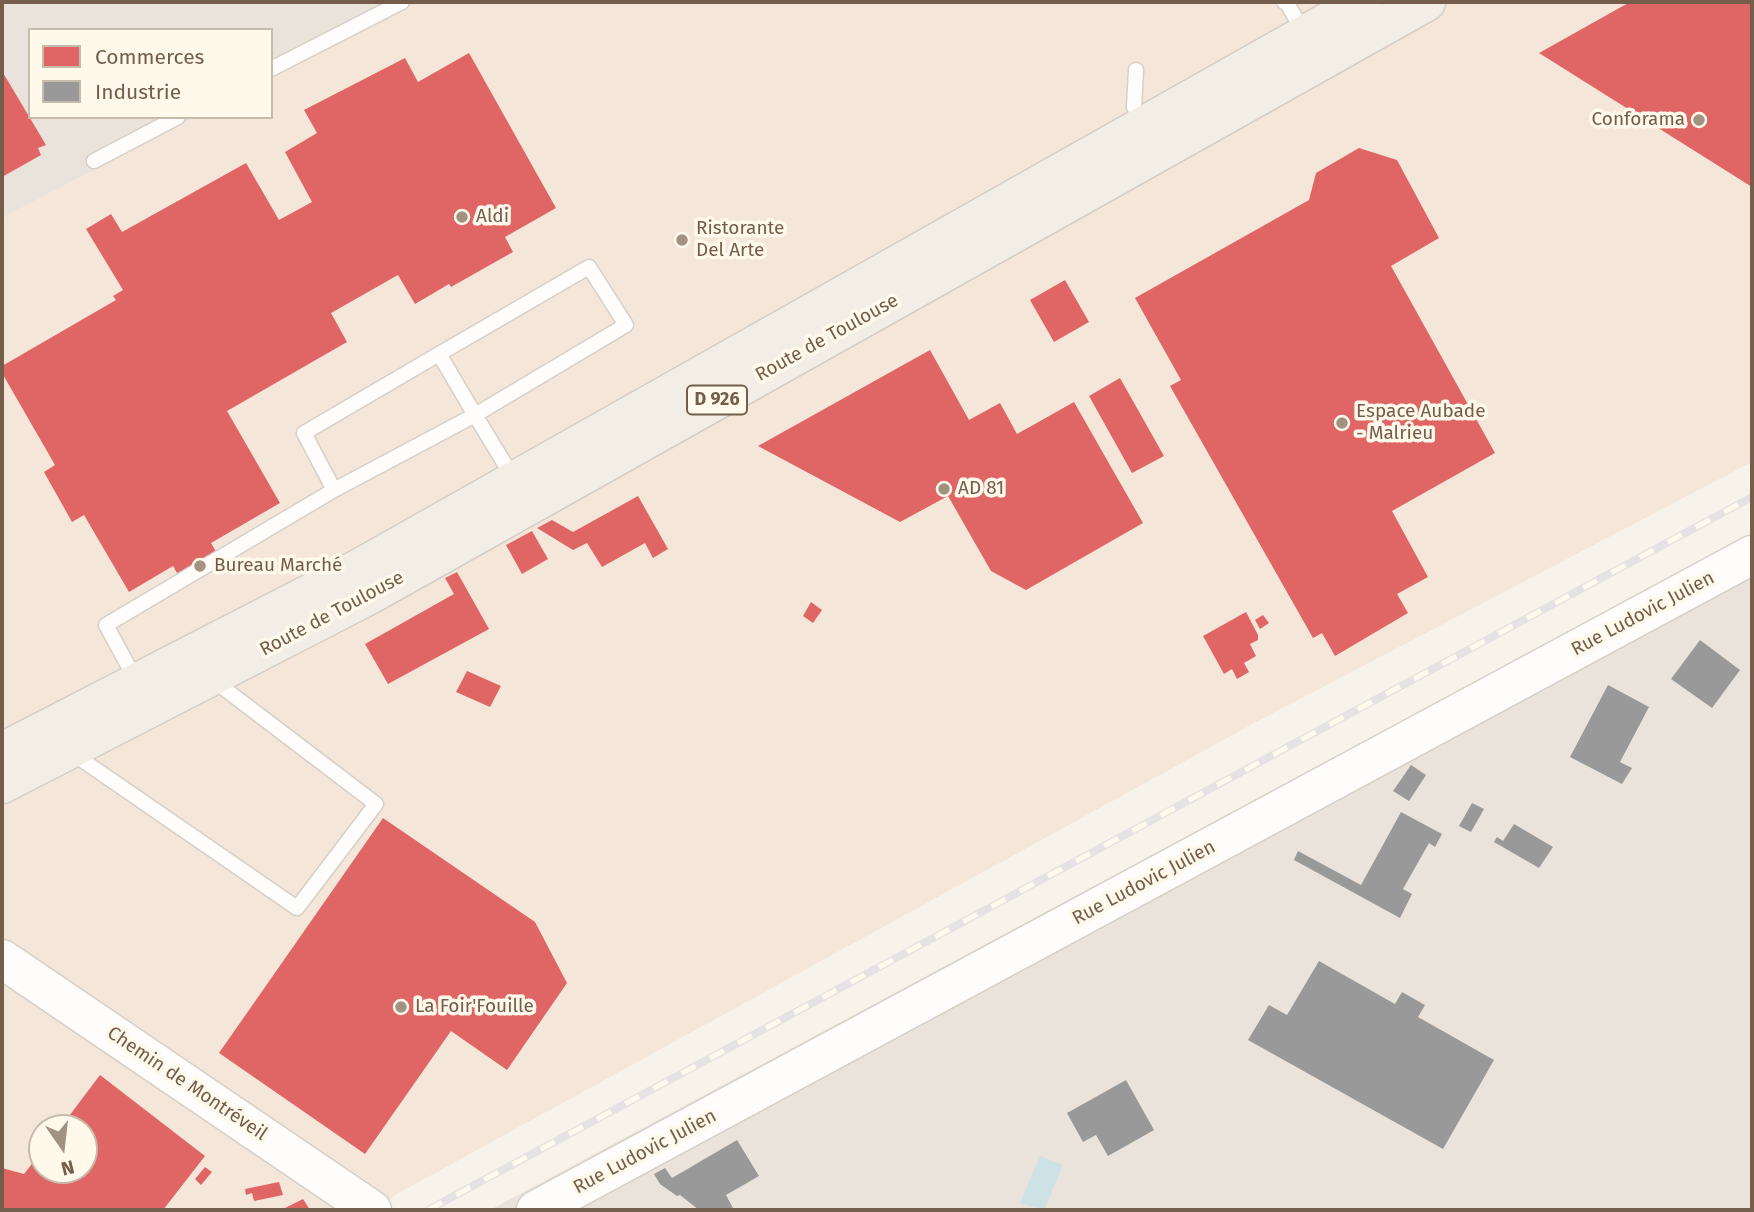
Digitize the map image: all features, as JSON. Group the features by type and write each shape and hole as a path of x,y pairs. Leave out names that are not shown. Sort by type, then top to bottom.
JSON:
{"main road":[{"name":"D 926","path":"1312,48 1363,2"},
{"name":"Route de Toulouse","path":"2,785 371,594 1312,48 1426,2"},
{"name":"D 926","path":"2,752 358,569 515,480 1151,139"},
{"name":"Rue Ludovic Julien","path":"536,1210 1752,555"},
{"name":"Chemin de Montréveil","path":"2,959 372,1210"}],"lane":[{"path":"273,68 401,2"},
{"path":"1284,2 1312,48"},
{"path":"1136,70 1134,107 1151,139"},
{"path":"94,161 174,119"},
{"path":"137,682 106,625 334,491 475,415 626,325 589,267 304,433 334,491"},
{"path":"439,354 515,480"},
{"path":"68,751 297,908 376,804 211,678"}],"shaded area":[{"path":"2,2 419,2 273,77 273,28 28,28 28,119 192,119 2,218"},
{"path":"419,2 1752,2 1752,462 1258,721 397,1194 374,1210 2,1210 2,218 192,119 273,119 273,77"},
{"path":"1752,533 1752,1210 490,1210"},
{"path":"1040,1156 1063,1165 1044,1210 1020,1203"}],"building: Commerces":[{"name":"Conforama","path":"1630,2 1752,2 1752,187 1539,53"},
{"path":"469,53 556,208 505,237 513,252 415,304 398,275 331,313 347,342 227,411 280,503 211,543 218,555 180,578 173,566 129,592 84,515 72,522 44,472 55,465 2,373 2,366 116,300 113,296 123,290 86,229 111,214 122,232 246,163 279,220 312,202 285,152 317,133 304,110 405,58 418,82"},
{"path":"2,71 28,119 46,145 38,148 41,155 2,177"},
{"name":"Espace Aubade - Malrieu","path":"1359,148 1397,160 1439,238 1391,266 1495,453 1392,511 1428,577 1397,594 1408,613 1335,656 1322,633 1313,638 1170,386 1181,380 1135,298 1309,200 1316,173"},
{"path":"1065,280 1089,322 1054,342 1030,300"},
{"name":"AD 81","path":"930,350 969,420 1000,403 1017,434 1074,402 1143,523 1026,590 991,571 948,496 900,522 758,446"},
{"path":"1120,378 1164,456 1132,473 1089,396"},
{"path":"638,496 668,549 653,558 645,543 602,567 587,543 573,550 537,528 552,520 573,532"},
{"path":"532,531 548,559 522,574 506,545"},
{"path":"457,572 489,629 388,684 365,644 454,594 445,578"},
{"path":"811,602 822,610 813,623 803,616"},
{"path":"1246,612 1258,635 1258,640 1250,644 1256,656 1244,663 1249,672 1237,679 1232,669 1224,674 1203,636"},
{"path":"1263,615 1269,623 1260,629 1255,620"},
{"path":"467,671 501,686 490,707 456,692"},
{"name":"La Foir'Fouille","path":"383,818 535,922 567,983 507,1070 451,1031 365,1154 219,1053"},
{"path":"100,1075 205,1156 163,1210 2,1210 2,1168 24,1174 28,1169 28,1184 98,1184 98,1114 71,1114"},
{"path":"205,1167 212,1172 201,1185 195,1179"},
{"path":"279,1182 283,1195 254,1201 252,1193 246,1195 245,1189"},
{"path":"303,1199 310,1210 281,1210"}],"building: Industrie":[{"path":"1700,640 1740,670 1712,708 1671,679"},
{"path":"1608,685 1649,707 1620,762 1632,768 1622,784 1570,757"},
{"path":"1411,765 1426,775 1409,801 1393,791"},
{"path":"1472,803 1484,809 1471,832 1459,826"},
{"path":"1401,812 1442,834 1435,847 1429,843 1403,889 1412,894 1400,918 1294,860 1298,851 1361,885"},
{"path":"1514,824 1553,847 1539,868 1494,842 1497,837 1503,841"},
{"path":"1319,961 1395,1004 1402,992 1425,1005 1418,1017 1494,1060 1443,1149 1248,1040 1269,1005 1287,1015"},
{"path":"1126,1080 1154,1130 1108,1156 1096,1135 1083,1142 1067,1113"},
{"path":"737,1140 759,1176 726,1195 734,1210 699,1210 660,1184 654,1174 665,1168 672,1178"}],"railway":[{"path":"428,1210 1752,497"}],"place":[{"name":"Conforama","path":"1699,120"},
{"name":"Aldi","path":"462,217"},
{"name":"Ristorante Del Arte","path":"682,240"},
{"name":"Espace Aubade - Malrieu","path":"1342,423"},
{"name":"AD 81","path":"944,489"},
{"name":"Bureau Marché","path":"200,566"},
{"name":"La Foir'Fouille","path":"401,1007"}]}
